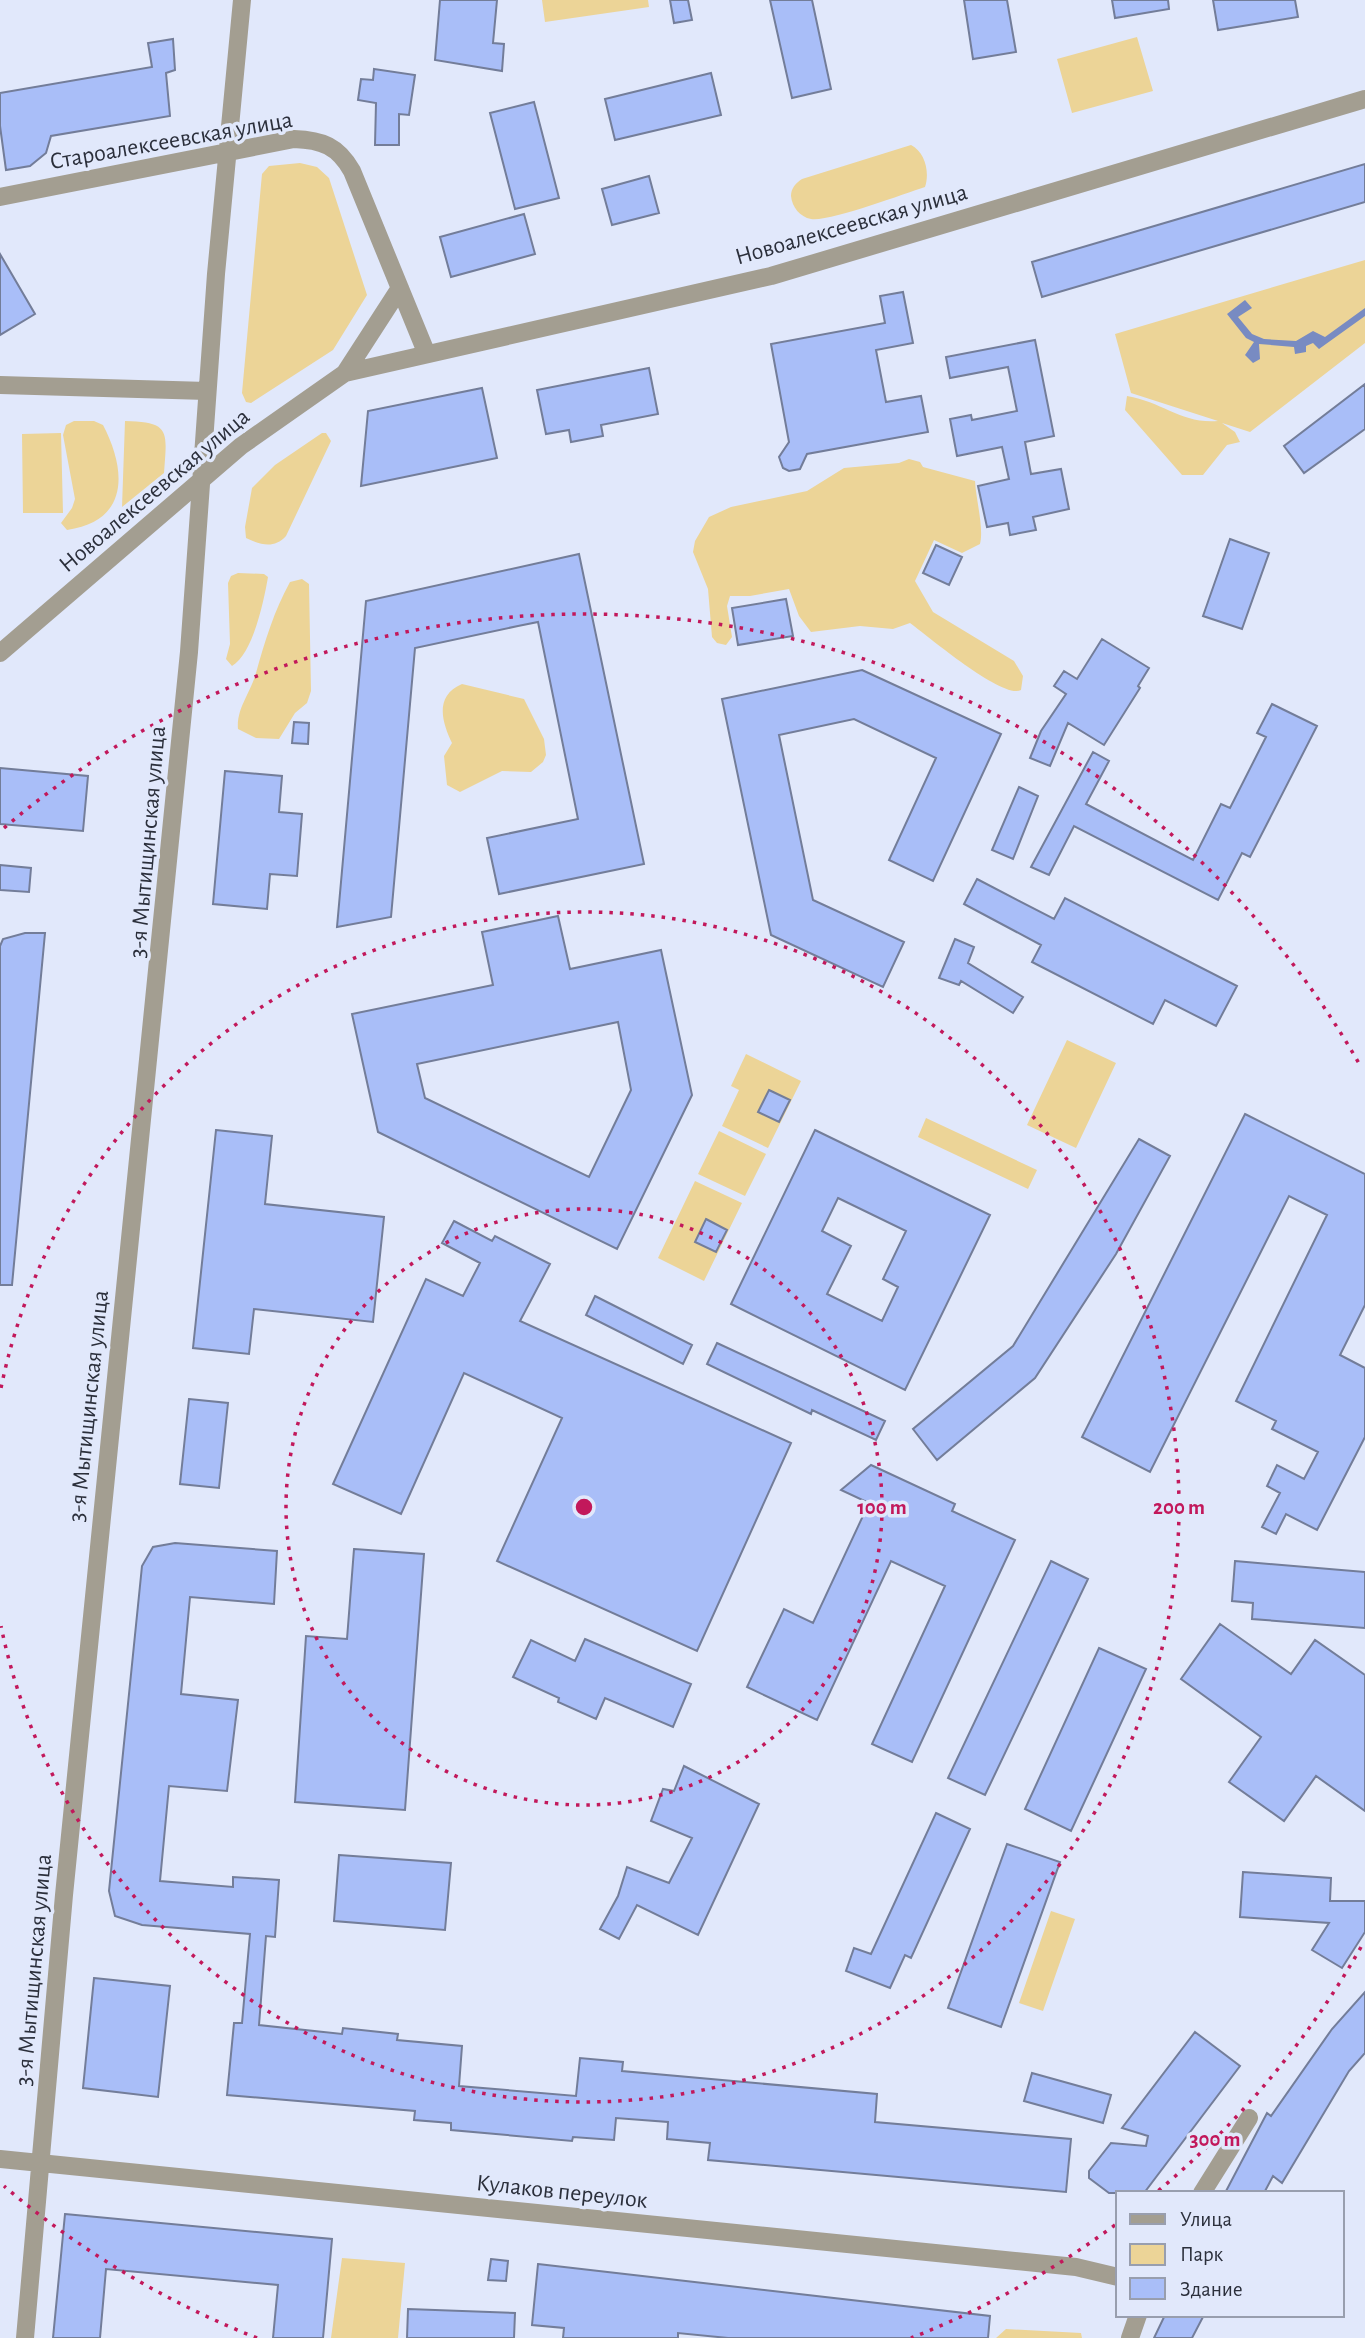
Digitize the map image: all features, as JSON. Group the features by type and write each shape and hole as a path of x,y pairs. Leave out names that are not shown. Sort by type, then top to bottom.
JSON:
{"street":[{"name":"3-я Мытищинская улица","path":"25,2338 64,1895 180,748 207,391 242,0"},
{"name":"Новоалексеевская улица","path":"0,653 200,479 241,446 345,373 426,352 771,276 1365,99"},
{"name":"Староалексеевская улица","path":"0,197 294,139 321,141 339,151 352,171 426,352"},
{"name":"Новоалексеевская улица","path":"345,373 400,288"},
{"path":"0,385 207,391"},
{"path":"1203,2191 1249,2118"},
{"name":"Кулаков переулок","path":"0,2159 1076,2266 1116,2276"},
{"path":"1130,2338 1137,2317"}],"green space":[{"path":"542,0 648,0 649,7 545,22"},
{"path":"1137,37 1153,91 1072,113 1057,59"},
{"path":"911,145 920,152 925,163 925,187 820,219 807,218 795,208 792,191 802,179"},
{"path":"300,163 317,167 329,178 367,295 333,350 251,403 246,402 242,393 262,174 269,166"},
{"path":"1365,260 1365,343 1250,432 1222,423 1235,432 1240,442 1227,445 1203,475 1182,475 1125,410 1127,396 1182,416 1218,421 1131,393 1115,334"},
{"path":"74,421 94,421 103,425 111,442 119,476 112,505 102,516 87,525 67,530 61,523 75,499 63,435 66,425"},
{"path":"125,421 158,427 163,432 166,447 164,473 122,507"},
{"path":"61,433 63,513 23,513 22,434"},
{"path":"322,433 326,433 331,441 286,536 272,544 246,538 245,527 252,488 275,465"},
{"path":"909,459 920,462 923,467 975,481 980,544 962,553 934,540 915,581 933,612 1014,661 1023,676 1021,690 1012,691 983,677 910,623 893,629 860,626 811,632 799,616 789,589 750,596 730,596 727,606 732,637 726,645 717,643 712,637 708,589 693,552 695,541 709,517 731,507 807,491 844,468 899,463"},
{"path":"238,573 264,574 268,577 252,639 232,666 226,659 230,644 228,583 231,576"},
{"path":"302,579 309,584 311,691 307,703 295,713 279,739 256,738 238,729 239,714 254,680 279,604 290,582"},
{"path":"462,684 524,699 544,739 546,755 543,762 531,772 502,771 460,792 447,785 444,756 452,743 443,718 444,702 453,689"},
{"path":"1067,1040 1116,1063 1076,1148 1027,1125"},
{"path":"746,1054 801,1081 768,1148 722,1126 739,1090 731,1086"},
{"path":"926,1118 1037,1170 1028,1189 918,1137"},
{"path":"719,1131 766,1154 745,1196 698,1174"},
{"path":"695,1181 742,1203 704,1281 658,1258"},
{"path":"1051,1911 1075,1919 1043,2011 1019,2003"},
{"path":"342,2258 405,2263 398,2338 331,2338"},
{"path":"1006,2329 1081,2333 1082,2338 996,2338"}],"water":[{"path":"1245,300 1252,308 1238,317 1252,334 1264,339 1296,341 1313,331 1325,337 1365,308 1365,316 1319,349 1313,343 1306,346 1306,352 1295,354 1294,347 1259,344 1260,359 1253,363 1245,355 1254,342 1246,338 1227,314"}],"building":[{"path":"440,0 497,0 493,43 504,44 502,71 435,60"},
{"path":"670,0 688,0 692,20 674,23"},
{"path":"770,0 812,0 831,89 792,98"},
{"path":"964,0 1007,0 1016,52 973,59"},
{"path":"1112,0 1168,0 1169,9 1115,18"},
{"path":"1213,0 1295,0 1298,17 1218,30"},
{"path":"173,39 175,70 166,73 170,116 51,136 46,153 30,166 6,170 0,126 0,93 152,67 148,43"},
{"path":"374,69 415,75 409,115 399,114 399,145 375,145 376,103 358,100 361,79 373,80"},
{"path":"711,73 721,115 615,140 605,99"},
{"path":"534,102 559,198 515,209 490,113"},
{"path":"1365,164 1365,202 1042,297 1032,262"},
{"path":"649,176 659,213 612,225 602,189"},
{"path":"524,214 535,254 451,277 440,237"},
{"path":"0,254 35,314 0,335"},
{"path":"903,292 913,343 876,350 886,402 921,396 928,432 807,454 800,469 789,471 783,468 779,457 789,442 771,344 885,323 880,296"},
{"path":"1035,340 1054,436 1025,442 1031,474 1061,469 1069,509 1033,517 1036,530 1010,535 1008,523 987,527 978,486 1009,479 1002,447 957,456 950,419 971,415 972,420 1017,411 1008,367 950,378 946,357"},
{"path":"649,368 658,414 601,425 603,436 571,442 569,430 546,434 537,390"},
{"path":"1365,384 1365,429 1304,473 1284,446"},
{"path":"482,388 497,458 361,486 368,411"},
{"path":"1230,539 1269,553 1242,629 1203,616"},
{"path":"936,545 962,557 949,585 923,573"},
{"path":"579,554 644,864 499,894 487,838 578,819 538,622 518,626 415,648 391,917 337,927 366,601"},
{"path":"786,599 793,636 738,645 732,608"},
{"path":"1102,639 1149,668 1138,686 1140,688 1104,745 1068,723 1050,766 1030,758 1041,731 1066,694 1054,686 1064,671 1077,679"},
{"path":"862,670 1001,734 933,881 889,860 936,758 854,719 779,735 813,900 904,942 883,987 771,935 722,699"},
{"path":"1272,704 1317,726 1250,857 1242,853 1218,900 1074,826 1049,875 1031,867 1093,752 1109,761 1086,804 1193,860 1221,804 1230,808 1266,737 1257,733"},
{"path":"294,722 309,723 308,744 292,743"},
{"path":"0,768 88,776 83,831 0,824"},
{"path":"225,771 282,776 279,812 302,814 297,876 270,874 267,909 213,904"},
{"path":"1019,787 1038,796 1013,859 992,850"},
{"path":"0,865 31,868 29,892 0,890"},
{"path":"977,879 1054,919 1065,898 1237,986 1216,1026 1165,1000 1153,1024 1032,962 1041,945 964,904"},
{"path":"558,916 570,969 661,950 692,1095 617,1249 378,1132 352,1014 493,985 482,932","holes":["618,1022 631,1090 589,1177 425,1098 417,1064"]},
{"path":"25,933 45,933 12,1285 0,1285 0,946 3,939"},
{"path":"955,939 974,947 968,963 1023,997 1013,1013 961,981 959,985 939,978"},
{"path":"769,1090 790,1100 779,1122 758,1112"},
{"path":"1245,1114 1365,1174 1365,1305 1340,1355 1365,1368 1365,1437 1317,1530 1286,1514 1276,1534 1262,1527 1280,1493 1267,1486 1277,1465 1304,1479 1318,1452 1272,1429 1276,1421 1236,1401 1327,1215 1289,1196 1150,1472 1082,1437"},
{"path":"216,1130 272,1136 265,1204 384,1217 373,1322 254,1309 249,1354 193,1348"},
{"path":"815,1130 990,1215 905,1390 731,1304","holes":["838,1198 906,1231 883,1279 898,1287 882,1321 827,1294 851,1246 822,1231"]},
{"path":"1139,1139 1170,1156 1116,1254 1035,1378 937,1460 913,1429 1013,1346"},
{"path":"706,1219 727,1230 716,1252 695,1242"},
{"path":"454,1221 492,1241 495,1236 550,1264 520,1321 791,1443 697,1651 497,1561 562,1418 464,1373 401,1514 333,1484 426,1279 463,1296 480,1263 442,1243"},
{"path":"595,1296 692,1345 683,1364 586,1315"},
{"path":"717,1343 885,1421 876,1440 812,1410 811,1414 707,1364"},
{"path":"189,1399 228,1403 219,1488 180,1484"},
{"path":"871,1465 955,1504 952,1511 1015,1540 912,1762 872,1744 945,1586 891,1561 817,1720 747,1687 784,1609 813,1623 869,1503 841,1490"},
{"path":"175,1543 277,1551 274,1604 190,1597 181,1694 238,1700 227,1791 169,1786 160,1881 233,1887 233,1877 279,1880 275,1937 266,1936 259,2025 342,2034 343,2028 398,2034 397,2040 462,2046 459,2086 576,2096 580,2058 623,2062 622,2071 877,2094 875,2122 1071,2139 1066,2192 708,2160 710,2143 667,2139 668,2122 616,2118 614,2140 573,2137 572,2141 451,2130 451,2123 414,2120 415,2111 227,2095 234,2023 242,2023 250,1934 142,1925 115,1916 109,1891 142,1566 153,1547"},
{"path":"354,1549 424,1554 405,1810 295,1802 306,1636 347,1639"},
{"path":"1051,1561 1088,1579 985,1795 948,1778"},
{"path":"1235,1561 1365,1572 1365,1628 1252,1619 1253,1603 1232,1601"},
{"path":"1220,1624 1291,1674 1315,1640 1365,1675 1365,1811 1316,1776 1284,1821 1229,1782 1261,1737 1181,1679"},
{"path":"585,1639 691,1684 673,1727 605,1698 596,1719 513,1677 531,1640 575,1661"},
{"path":"1099,1648 1146,1669 1071,1831 1025,1809"},
{"path":"684,1766 759,1804 698,1935 637,1905 619,1939 600,1929 618,1896 627,1867 669,1883 692,1838 651,1821 663,1789 674,1791"},
{"path":"936,1813 970,1829 911,1958 905,1955 890,1988 846,1971 854,1948 871,1954"},
{"path":"1007,1844 1060,1862 1001,2027 948,2008"},
{"path":"339,1855 451,1863 445,1930 334,1921"},
{"path":"1243,1872 1331,1878 1330,1901 1365,1901 1365,1932 1342,1968 1312,1950 1329,1923 1240,1917"},
{"path":"94,1978 170,1986 158,2097 83,2088"},
{"path":"1365,1992 1365,2053 1349,2071 1282,2183 1273,2176 1265,2191 1226,2191 1267,2113 1271,2116 1332,2029"},
{"path":"1195,2032 1240,2066 1146,2191 1109,2193 1089,2178 1089,2171 1111,2143 1146,2146 1148,2136 1122,2128"},
{"path":"1032,2073 1111,2095 1103,2123 1024,2101"},
{"path":"65,2214 332,2239 323,2338 273,2338 278,2285 106,2269 100,2338 53,2338"},
{"path":"491,2259 508,2261 506,2281 488,2280"},
{"path":"538,2264 990,2316 988,2338 728,2338 678,2333 678,2338 563,2338 564,2328 532,2325"},
{"path":"408,2309 515,2313 514,2338 407,2338"},
{"path":"1164,2317 1203,2317 1192,2338 1154,2338"}]}
